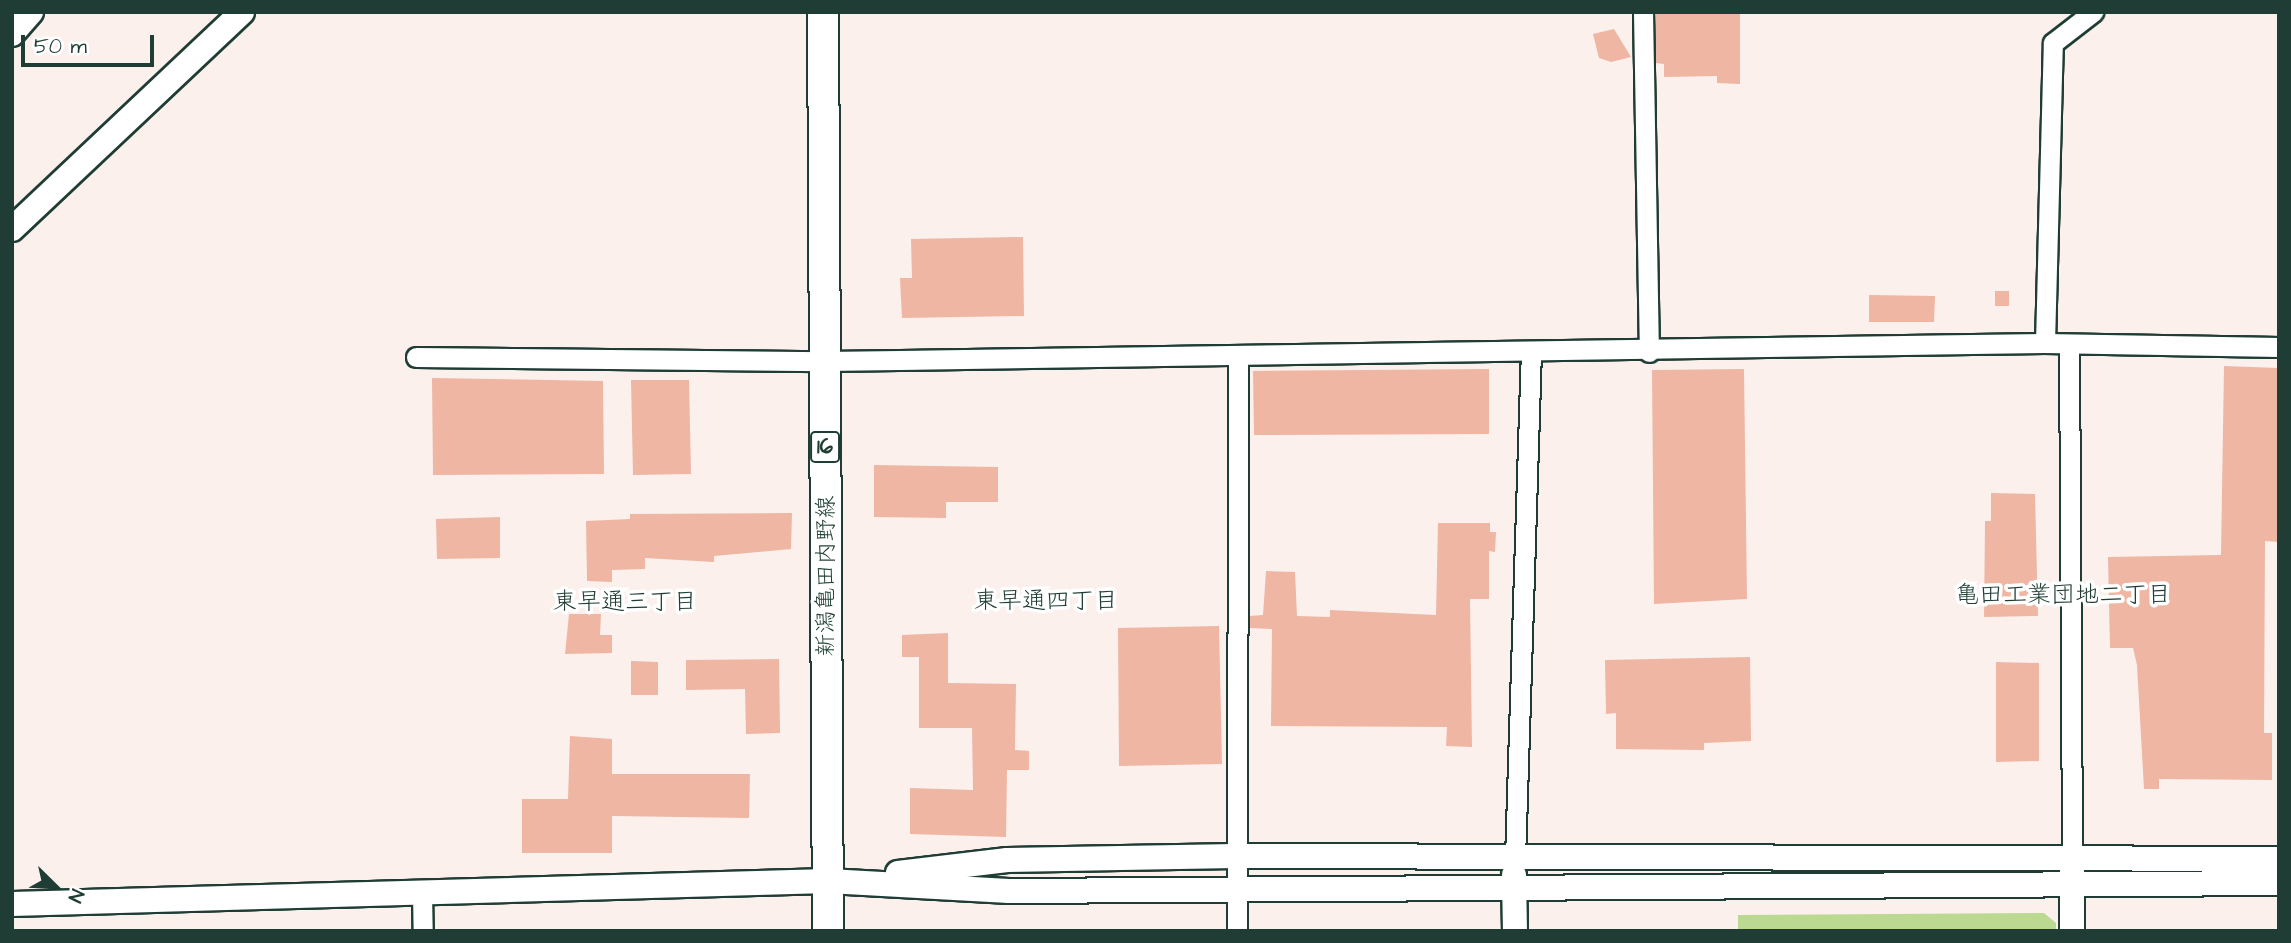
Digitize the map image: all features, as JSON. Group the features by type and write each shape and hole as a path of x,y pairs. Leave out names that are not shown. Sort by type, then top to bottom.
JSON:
{"main road":[{"name":"新潟亀田内野線","path":"823,12 828,931"}],"street":[{"path":"12,34 32,12"},
{"path":"1643,12 1649,352"},
{"path":"2045,343 2053,43 2093,12"},
{"path":"12,229 236,14"},
{"path":"416,357 825,361 1531,351 1649,352 2045,343 2279,347"},
{"path":"2069,344 2072,931"},
{"path":"1515,931 1514,889 1531,351"},
{"path":"1237,931 1235,856 1238,355"},
{"path":"828,881 1007,860 1235,856 1515,859 2072,856 2279,859"},
{"path":"12,904 828,881 1009,891 2279,883"},
{"path":"422,892 423,931"}],"green space":[{"path":"2044,913 2056,923 2056,931 1738,931 1738,915"}],"building":[{"path":"1655,12 1740,12 1740,84 1717,83 1717,76 1664,77 1664,64 1656,63"},
{"path":"1614,29 1631,57 1611,62 1599,58 1593,34"},
{"path":"1023,237 1024,316 902,318 900,278 912,278 911,239"},
{"path":"1995,291 2009,291 2009,306 1995,306"},
{"path":"1869,295 1935,296 1934,322 1869,322"},
{"path":"2224,366 2279,368 2279,542 2265,541 2264,733 2272,733 2272,780 2159,779 2159,789 2144,789 2137,665 2133,648 2110,648 2108,557 2221,555"},
{"path":"1489,369 1489,434 1254,435 1253,371"},
{"path":"1744,369 1747,599 1654,604 1652,370"},
{"path":"432,378 603,381 604,474 433,475"},
{"path":"631,380 689,380 691,474 633,475"},
{"path":"874,465 998,467 998,502 946,502 946,518 874,517"},
{"path":"1991,493 2035,494 2038,616 1984,617 1985,521 1991,521"},
{"path":"792,513 791,549 714,556 714,562 645,558 645,569 612,570 612,582 587,581 586,521 630,519 630,514"},
{"path":"500,517 500,558 437,559 436,519"},
{"path":"1438,523 1490,523 1490,532 1496,532 1495,552 1489,551 1489,599 1470,599 1472,747 1446,746 1447,727 1271,726 1272,629 1250,628 1250,616 1263,615 1266,571 1295,572 1297,616 1330,617 1330,610 1436,615"},
{"path":"569,614 601,614 600,635 612,635 612,653 565,654"},
{"path":"1219,626 1222,764 1119,766 1118,628"},
{"path":"948,633 948,683 1016,684 1015,750 1029,751 1029,770 1007,770 1006,837 910,834 910,788 973,790 972,728 919,728 919,657 902,657 902,635"},
{"path":"1750,657 1751,741 1704,743 1704,750 1616,749 1616,713 1606,714 1605,660"},
{"path":"779,659 780,733 746,734 745,689 686,690 686,660"},
{"path":"631,661 658,662 658,695 631,695"},
{"path":"1996,662 2039,663 2039,761 1996,762"},
{"path":"570,736 612,739 612,774 750,774 749,818 612,816 612,853 522,853 522,799 568,799"}],"district":[{"name":"亀田工業団地二丁目","path":"2063,596"},
{"name":"東早通四丁目","path":"1046,602"},
{"name":"東早通三丁目","path":"625,603"}]}
